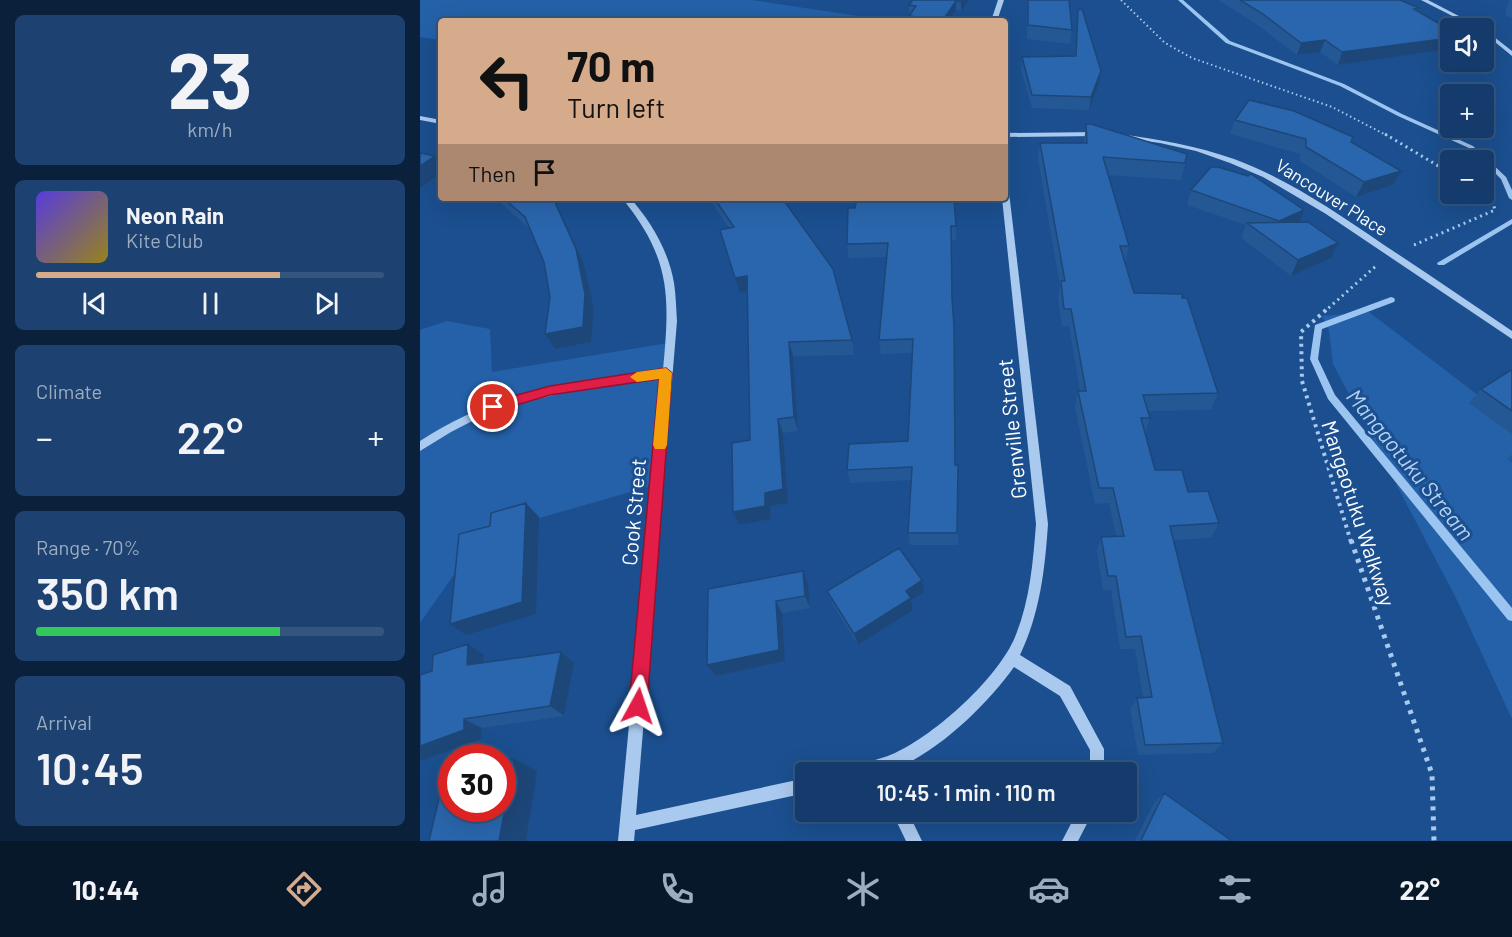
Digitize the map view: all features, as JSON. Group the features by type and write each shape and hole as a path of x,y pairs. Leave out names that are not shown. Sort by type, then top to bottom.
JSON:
{"street":[{"path":"994,18 1001,0"},
{"path":"1424,0 1459,18"},
{"path":"1494,40 1512,54"},
{"path":"420,118 438,121"},
{"name":"Vancouver Place","path":"1008,135 1094,134 1141,138 1206,152 1276,179 1320,205 1512,336"},
{"name":"Cook Street","path":"626,841 672,321 669,276 655,241 629,201"},
{"name":"Grenville Street","path":"896,762 935,738 974,704 1013,658 1029,616 1039,573 1042,524 1006,201"},
{"path":"420,447 493,407 550,390 666,373"},
{"path":"1013,658 1065,691 1097,748 1097,762"},
{"path":"628,824 795,787"},
{"path":"905,822 914,841"},
{"path":"1070,841 1080,822"}],"path":[{"path":"1121,0 1165,43 1192,58 1332,107 1402,143 1440,167"},
{"name":"Mangaotuku Walkway","path":"1434,841 1432,774 1365,586 1302,381 1301,332 1371,269 1394,255 1495,210 1493,204"}],"shaded area":[{"path":"420,0 752,0 871,18 438,18 438,40 420,37"},
{"path":"1369,312 1512,421 1512,719 1457,600 1333,364 1329,331 1322,316"},
{"path":"447,321 490,329 492,372 668,343 662,483 515,525 463,562 420,623 420,330"}],"building":[{"path":"913,0 962,0 956,1 944,18 909,16 916,6 909,5"},
{"path":"1028,0 1069,0 1072,30 1028,25"},
{"path":"1240,0 1400,0 1419,8 1414,9 1440,24 1440,39 1342,52 1325,40 1301,43 1263,14"},
{"path":"1082,9 1101,71 1091,97 1032,95 1022,57 1076,56 1078,10"},
{"path":"1249,100 1294,111 1353,137 1351,142 1401,171 1364,182 1306,147 1306,139 1235,120"},
{"path":"1086,124 1187,154 1185,163 1103,157 1129,246 1120,246 1134,293 1182,294 1182,298 1187,298 1218,393 1143,395 1150,418 1141,418 1155,470 1182,470 1188,492 1208,491 1219,523 1170,526 1223,743 1145,745 1137,698 1152,697 1141,636 1126,637 1116,576 1108,576 1101,537 1124,536 1113,488 1099,488 1078,391 1086,391 1071,309 1064,309 1061,281 1065,281 1040,143 1087,143"},
{"path":"420,153 435,156 420,166"},
{"path":"1211,167 1248,176 1251,174 1304,210 1279,221 1191,190"},
{"path":"506,201 554,201 576,249 585,294 583,327 545,334 550,297 544,262 525,217"},
{"path":"716,201 784,201 833,269 852,340 789,342 794,417 778,419 783,489 765,493 765,506 733,512 732,443 750,440 747,276 735,278 720,230 734,227"},
{"path":"856,201 954,201 956,226 951,226 955,465 958,465 957,533 908,533 912,467 847,470 849,444 908,441 913,339 879,340 888,243 847,244 848,208 855,208"},
{"path":"1308,222 1338,243 1298,260 1247,223"},
{"path":"1512,371 1512,411 1481,389"},
{"path":"526,503 522,602 450,624 459,534 490,526 491,513"},
{"path":"899,548 922,580 906,591 911,598 854,634 827,591"},
{"path":"803,571 805,596 776,601 779,650 707,665 708,589"},
{"path":"468,644 467,665 561,652 550,706 464,719 464,730 420,746 420,675 432,671 433,655"},
{"path":"1164,793 1232,841 1141,840"},
{"path":"438,803 438,822 502,822 499,841 429,841"}],"waterway":[{"name":"Mangaotuku Stream","path":"1180,0 1228,42 1342,85 1400,115 1471,147 1504,178 1512,198"},
{"name":"Mangaotuku Stream","path":"1441,263 1512,221"},
{"name":"Mangaotuku Stream","path":"1391,300 1318,327 1314,359 1331,397 1512,616"}],"slow traffic":[{"path":"637,377 666,373 660,445"}],"route":[{"path":"493,407 550,390 666,373 638,706"}]}
